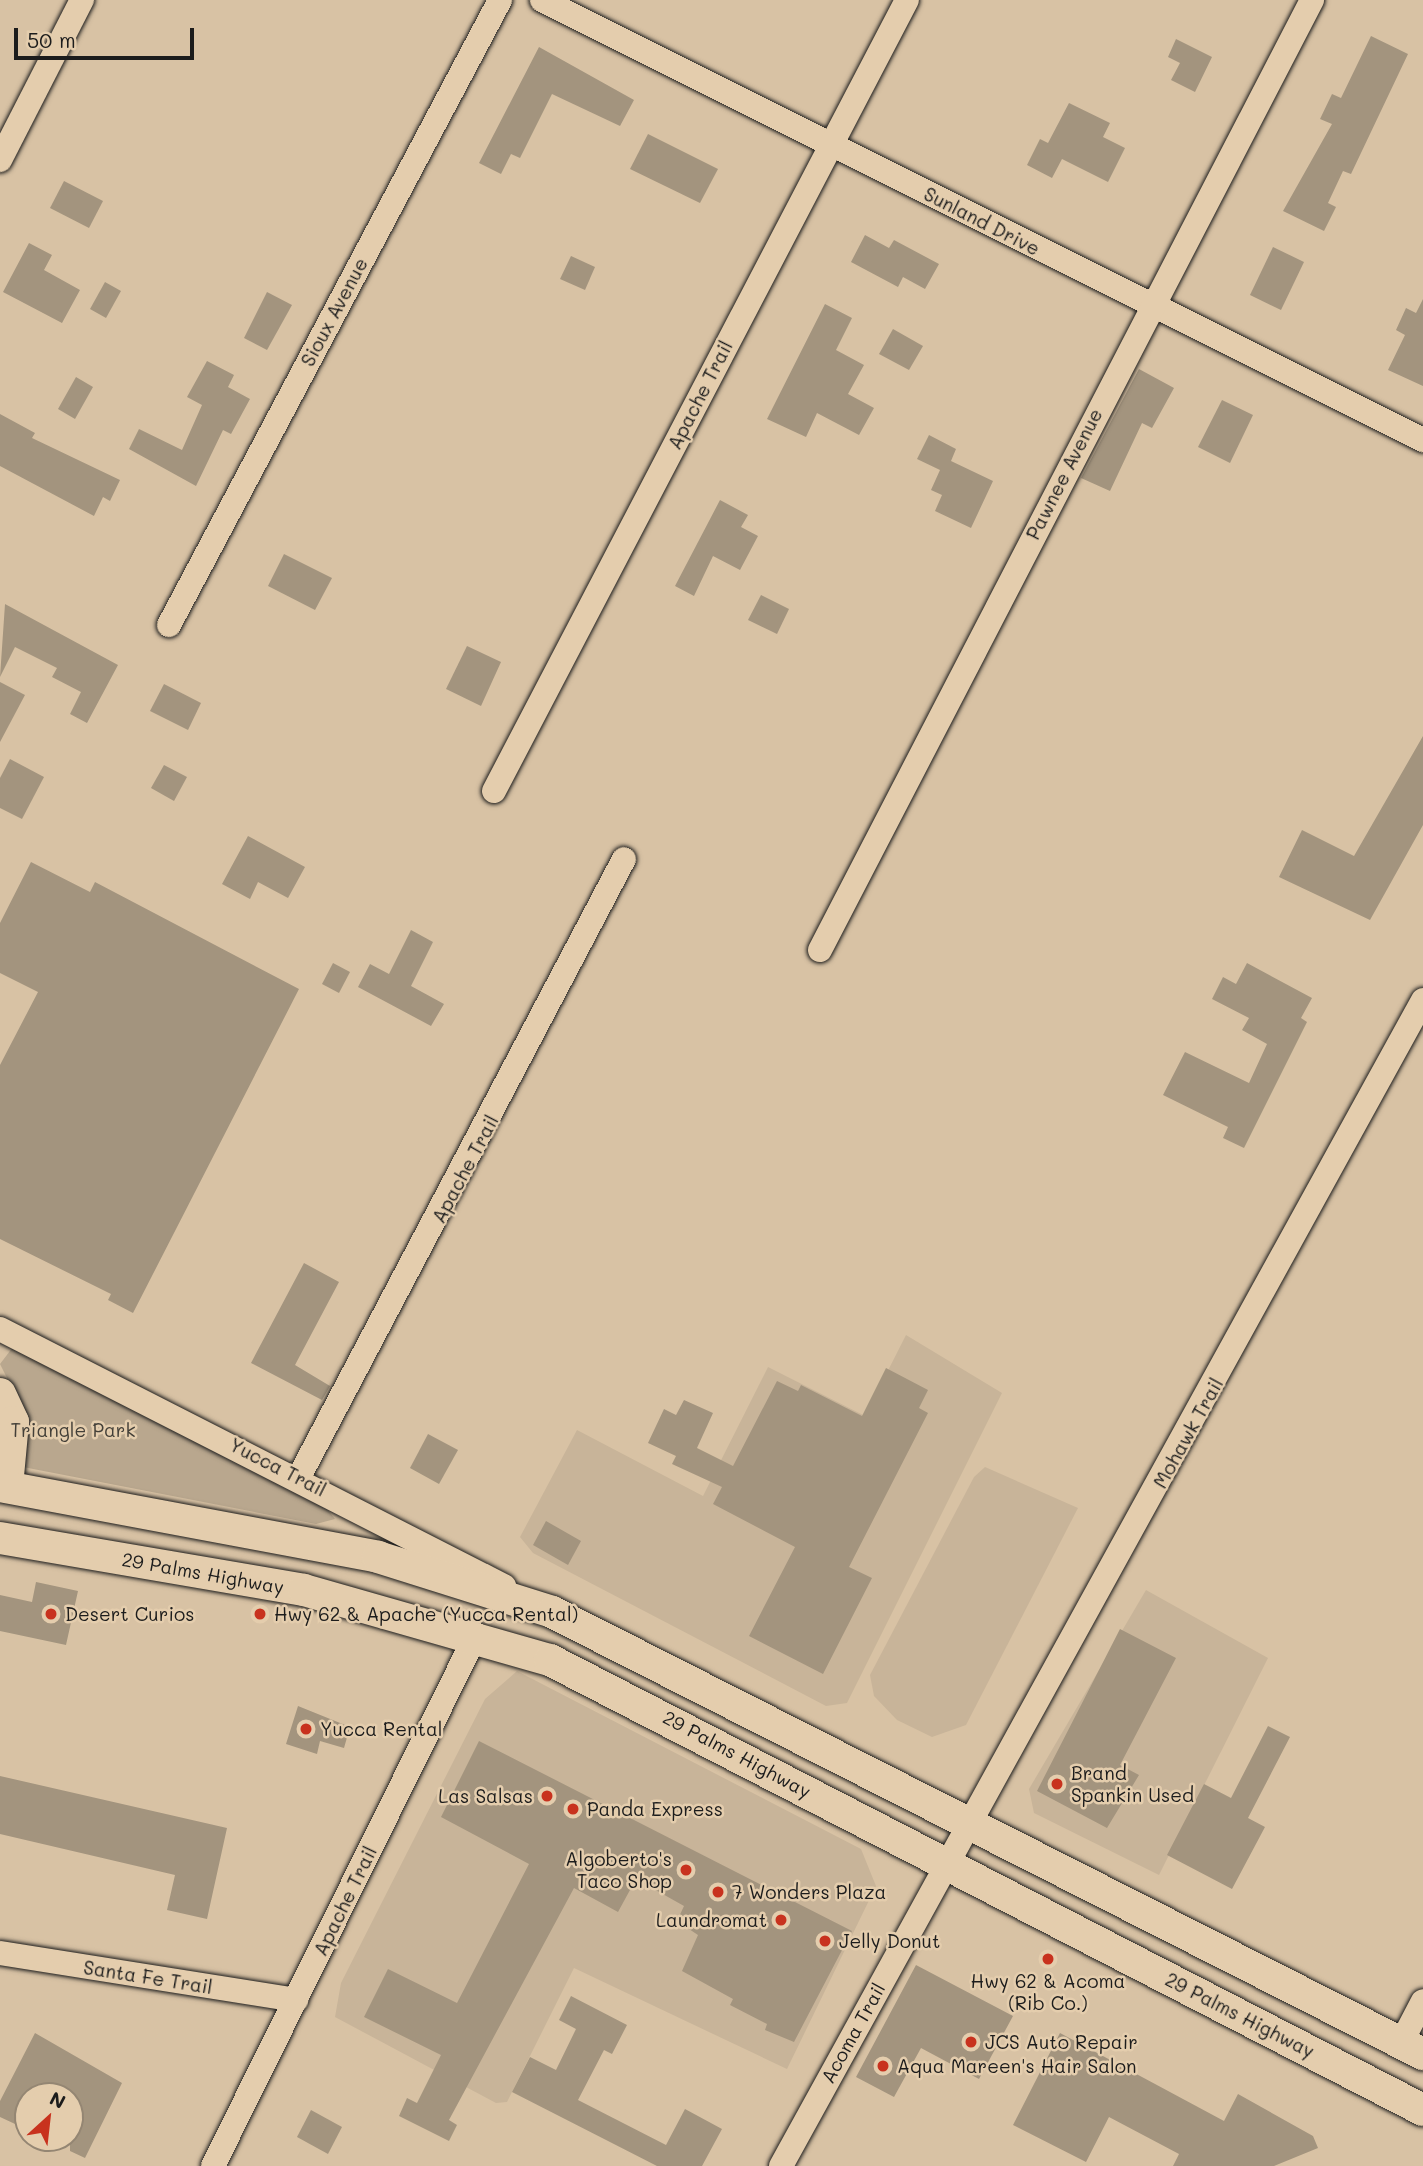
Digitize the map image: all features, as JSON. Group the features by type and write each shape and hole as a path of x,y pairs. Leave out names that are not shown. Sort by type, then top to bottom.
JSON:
{"main road":[{"path":"0,1394 13,1422 3,1486 378,1557 552,1612 1412,2049"},
{"name":"29 Palms Highway","path":"0,1538 304,1590 475,1635 619,1692 1423,2110"}],"street":[{"path":"0,160 82,0"},
{"name":"Sioux Avenue","path":"169,625 500,0"},
{"name":"Sunland Drive","path":"542,0 1423,440"},
{"name":"Apache Trail","path":"494,792 907,0"},
{"name":"Pawnee Avenue","path":"820,950 1150,306 1311,0"},
{"name":"Apache Trail","path":"299,1477 624,859"},
{"name":"Mohawk Trail","path":"948,1864 1423,1000"},
{"name":"Yucca Trail","path":"0,1329 299,1477 552,1612"},
{"name":"Apache Trail","path":"213,2166 475,1635"},
{"name":"Acoma Trail","path":"781,2166 948,1864"},
{"name":"Santa Fe Trail","path":"0,1953 296,2000"},
{"path":"1412,2049 1423,2001"}],"shaded area":[{"path":"906,1335 1002,1393 847,1703 826,1706 533,1553 520,1537 577,1430 703,1496 768,1367 865,1416"},
{"path":"985,1467 1078,1508 966,1725 932,1737 897,1720 874,1696 870,1675 974,1477"},
{"path":"1146,1590 1268,1658 1159,1875 1034,1813 1029,1789"},
{"path":"517,1671 861,1849 876,1886 787,2069 574,1968 507,2102 496,2103 335,2017 341,1983 485,1699"}],"green space":[{"name":"Triangle Park","path":"13,1347 327,1509 335,1519 316,1524 23,1467 18,1400 0,1364"}],"building":[{"path":"1371,36 1408,54 1351,174 1343,171 1328,203 1336,207 1324,231 1283,211 1332,124 1320,119 1332,94 1341,98"},
{"path":"1176,39 1212,57 1195,92 1171,80 1180,63 1168,57"},
{"path":"539,47 634,100 620,126 552,94 520,158 511,154 501,174 479,163"},
{"path":"1069,103 1110,123 1103,137 1125,148 1108,182 1062,159 1052,178 1027,165 1040,139 1048,143"},
{"path":"648,134 718,169 700,203 630,169"},
{"path":"64,181 103,201 89,228 50,208"},
{"path":"865,235 889,248 894,240 939,264 925,289 903,277 898,287 851,262"},
{"path":"29,243 52,255 44,270 80,290 62,323 3,292"},
{"path":"1273,247 1304,262 1281,310 1250,295"},
{"path":"571,256 595,267 585,290 560,279"},
{"path":"105,282 121,291 106,318 90,309"},
{"path":"267,292 292,305 267,350 244,338"},
{"path":"1423,299 1423,386 1388,370 1405,335 1396,330 1406,308 1416,313"},
{"path":"825,304 852,318 836,350 864,365 848,394 874,408 859,435 817,413 806,437 767,419"},
{"path":"893,329 923,346 909,370 879,354"},
{"path":"207,361 234,375 228,387 250,399 231,434 223,430 196,486 129,449 139,429 182,450 202,405 187,397"},
{"path":"1139,369 1174,388 1152,428 1142,423 1110,491 1081,478"},
{"path":"76,377 93,387 75,419 58,409"},
{"path":"1222,400 1253,415 1230,463 1198,447"},
{"path":"0,414 35,433 32,438 120,480 110,501 103,497 94,516 0,466"},
{"path":"929,435 956,449 951,461 993,481 971,528 935,511 942,495 931,490 940,470 917,459"},
{"path":"720,500 748,515 741,527 758,536 740,570 713,556 694,596 675,586"},
{"path":"284,554 332,578 315,610 268,586"},
{"path":"761,595 789,609 777,634 748,620"},
{"path":"5,604 118,665 87,723 70,714 81,692 52,677 57,668 15,647 0,677"},
{"path":"467,646 501,662 481,706 446,689"},
{"path":"0,682 25,695 0,742"},
{"path":"164,684 201,703 188,730 150,711"},
{"path":"1423,736 1423,825 1370,920 1279,877 1302,830 1354,856"},
{"path":"10,759 44,777 22,819 0,808 0,778"},
{"path":"164,765 187,777 174,801 151,788"},
{"path":"248,836 305,867 288,898 258,882 250,899 222,884"},
{"path":"31,862 90,892 95,882 299,989 133,1313 108,1300 111,1294 0,1239 0,1065 38,992 0,973 0,923"},
{"path":"411,930 433,942 411,986 444,1004 431,1026 358,987 370,964 389,974"},
{"path":"333,963 350,972 339,993 322,984"},
{"path":"1247,963 1312,998 1301,1018 1307,1022 1244,1148 1223,1138 1228,1127 1163,1095 1185,1052 1249,1083 1267,1044 1242,1030 1249,1018 1212,999 1223,977 1236,984"},
{"path":"304,1263 339,1282 295,1365 330,1386 322,1400 251,1363"},
{"path":"886,1368 928,1390 919,1408 928,1413 849,1567 872,1578 823,1674 749,1636 795,1547 713,1504 722,1487 672,1464 676,1456 648,1443 664,1409 676,1415 684,1400 713,1413 697,1448 733,1466 777,1381 798,1391 801,1385 862,1416"},
{"path":"428,1434 458,1450 439,1484 410,1468"},
{"path":"546,1521 581,1541 568,1565 533,1545"},
{"name":"Desert Curios","path":"36,1582 78,1591 66,1645 0,1631 0,1595 32,1602"},
{"path":"1120,1629 1176,1658 1120,1765 1139,1775 1107,1828 1037,1791"},
{"path":"298,1706 350,1727 344,1748 320,1741 317,1754 286,1744"},
{"path":"1268,1726 1290,1737 1248,1818 1265,1827 1232,1889 1167,1855 1204,1784 1231,1798"},
{"name":"7 Wonders Plaza","path":"479,1741 852,1931 794,2042 765,2030 767,2024 730,2005 733,1999 682,1971 698,1935 677,1921 684,1906 636,1879 618,1912 574,1888 449,2120 457,2125 449,2141 399,2116 407,2098 417,2103 441,2055 364,2017 388,1969 457,2003 529,1864 441,1817"},
{"path":"0,1776 227,1828 207,1919 167,1910 175,1875 0,1834"},
{"path":"916,1965 1013,2016 979,2079 921,2048 894,2097 856,2077"},
{"path":"571,1996 627,2025 612,2054 604,2050 578,2100 666,2145 685,2109 722,2129 702,2166 657,2166 512,2092 530,2057 556,2070 576,2029 559,2020"},
{"path":"35,2033 122,2083 85,2158 72,2152 84,2152 84,2082 14,2082 14,2124 0,2117 0,2101"},
{"path":"1060,2033 1224,2121 1238,2094 1313,2136 1318,2148 1274,2166 1173,2166 1179,2154 1109,2117 1086,2162 1013,2125"},
{"path":"311,2110 342,2127 328,2154 297,2137"}],"place":[{"name":"Desert Curios","path":"51,1614"},
{"name":"Hwy 62 & Apache (Yucca Rental)","path":"260,1614"},
{"name":"Yucca Rental","path":"306,1729"},
{"name":"Brand Spankin Used","path":"1057,1784"},
{"name":"Las Salsas","path":"547,1796"},
{"name":"Panda Express","path":"573,1809"},
{"name":"Algoberto's Taco Shop","path":"686,1870"},
{"name":"7 Wonders Plaza","path":"718,1892"},
{"name":"Laundromat","path":"781,1920"},
{"name":"Jelly Donut","path":"825,1941"},
{"name":"Hwy 62 & Acoma (Rib Co.)","path":"1048,1959"},
{"name":"JCS Auto Repair","path":"971,2042"},
{"name":"Aqua Mareen's Hair Salon","path":"883,2066"}]}
